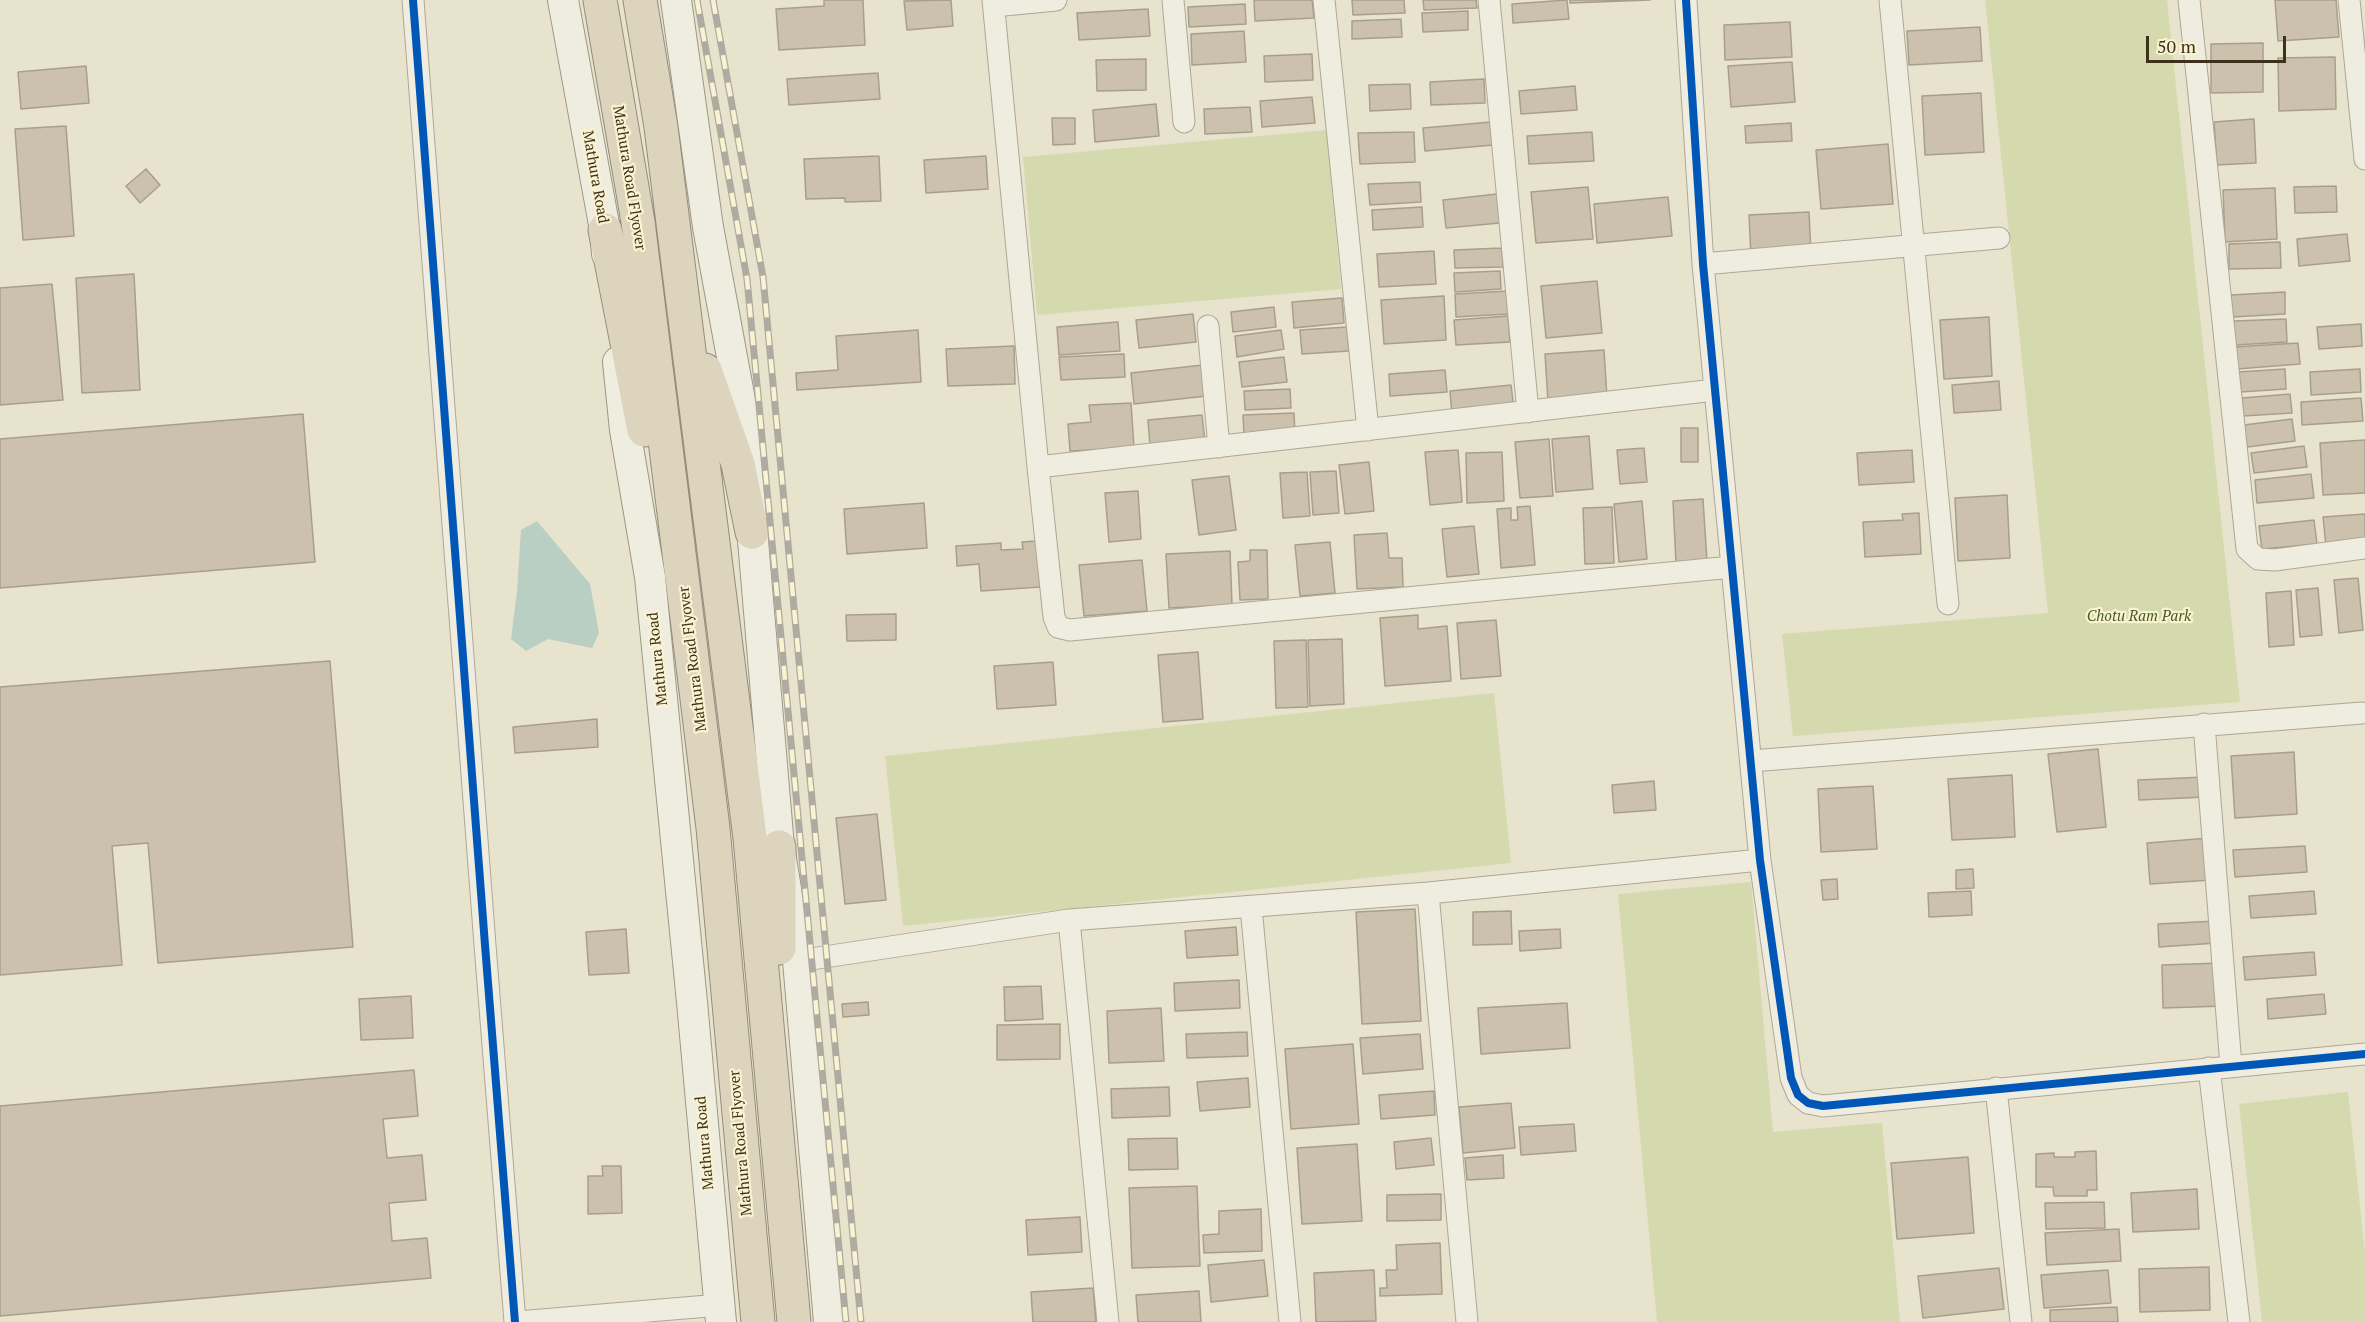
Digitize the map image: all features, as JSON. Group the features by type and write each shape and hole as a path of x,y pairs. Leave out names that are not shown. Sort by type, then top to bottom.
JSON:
{"highway":[{"name":"Mathura Road Flyover","path":"600,0 638,222 680,549 713,828 758,1322"},
{"path":"640,0 661,126 750,838 794,1322"},
{"path":"605,230 652,468 680,549"},
{"path":"684,315 738,464 752,532"},
{"path":"772,1083 779,964 779,847"}],"main road":[{"name":"Mathura Road","path":"563,0 605,230 624,430 650,578 690,978 720,1314"},
{"path":"676,0 708,227 742,411 779,847 798,961 829,1322"}],"street":[{"path":"413,0 484,945 517,1322 720,1314"},
{"path":"1056,0 993,3 1038,468 1054,617 1058,627 1070,630 1732,567"},
{"path":"1173,0 1184,122"},
{"path":"1323,0 1368,430"},
{"path":"1489,0 1528,412"},
{"path":"1686,0 1703,264 1760,860 1791,1078 1798,1095 1809,1103 1823,1106 2365,1054"},
{"path":"1890,0 1948,604"},
{"path":"2189,0 2247,549 2258,559 2275,560 2365,548"},
{"path":"2349,0 2365,159"},
{"path":"1703,264 1999,238"},
{"path":"1208,326 1219,447"},
{"path":"1038,468 1715,390"},
{"path":"1751,761 2362,713"},
{"path":"2204,724 2231,1066"},
{"path":"798,961 1069,920 1428,893 1760,860"},
{"path":"1428,893 1467,1322"},
{"path":"1251,907 1290,1322"},
{"path":"1069,920 1108,1322"},
{"path":"2209,1068 2239,1322"},
{"path":"1996,1088 2021,1322"}],"green space":[{"name":"Chotu Ram Park","path":"1985,0 2167,0 2240,702 1793,736 1782,634 2048,613"},
{"path":"1327,130 1341,289 1037,315 1023,157"},
{"path":"1494,693 1511,863 903,926 885,756"},
{"path":"1751,882 1773,1132 1882,1123 1900,1322 1657,1322 1618,894"},
{"path":"2348,1092 2365,1254 2365,1322 2262,1322 2239,1104"}],"shaded area":[{"path":"537,521 590,584 599,633 592,648 548,639 526,651 511,639 521,530"}],"building":[{"path":"824,0 863,0 865,45 779,50 776,9 824,6"},
{"path":"951,0 953,26 907,30 904,1"},
{"path":"1254,0 1312,0 1314,18 1255,21"},
{"path":"1352,0 1404,0 1405,13 1353,15"},
{"path":"1423,0 1476,0 1477,8 1424,10"},
{"path":"1567,0 1569,19 1513,23 1512,4"},
{"path":"1570,0 1650,0 1570,3"},
{"path":"2275,0 2336,0 2339,37 2278,41"},
{"path":"1245,4 1246,24 1189,27 1188,7"},
{"path":"1148,9 1150,36 1079,40 1077,13"},
{"path":"1468,11 1468,30 1423,32 1422,13"},
{"path":"1401,19 1402,37 1352,39 1352,21"},
{"path":"1790,22 1792,57 1725,60 1724,25"},
{"path":"1980,27 1982,61 1909,65 1907,31"},
{"path":"1244,31 1246,62 1192,65 1191,34"},
{"path":"2263,43 2263,92 2211,93 2211,44"},
{"path":"1312,54 1313,80 1265,82 1264,56"},
{"path":"2335,57 2336,109 2279,111 2278,58"},
{"path":"1146,59 1146,90 1097,91 1096,60"},
{"path":"1792,62 1795,102 1731,107 1728,66"},
{"path":"86,66 89,103 21,109 18,72"},
{"path":"878,73 880,99 789,105 787,79"},
{"path":"1484,79 1485,103 1431,105 1430,82"},
{"path":"1410,84 1411,109 1370,111 1369,85"},
{"path":"1575,86 1577,110 1521,114 1519,91"},
{"path":"1981,93 1984,152 1925,155 1922,96"},
{"path":"1312,97 1315,123 1262,127 1260,101"},
{"path":"1156,104 1159,136 1095,142 1093,110"},
{"path":"1250,107 1252,132 1205,134 1204,109"},
{"path":"1052,118 1075,118 1075,144 1053,145"},
{"path":"2254,119 2256,163 2217,165 2214,122"},
{"path":"1491,122 1493,145 1425,151 1423,128"},
{"path":"1791,123 1792,141 1746,143 1745,126"},
{"path":"66,126 74,236 23,240 15,129"},
{"path":"1414,132 1415,162 1360,164 1358,133"},
{"path":"1592,132 1594,161 1529,164 1527,136"},
{"path":"1888,144 1893,204 1821,209 1816,150"},
{"path":"879,156 881,201 845,202 845,198 806,199 804,159"},
{"path":"986,156 988,189 926,193 924,160"},
{"path":"146,169 160,185 140,203 126,186"},
{"path":"1420,182 1421,202 1370,205 1368,184"},
{"path":"2336,186 2337,212 2295,213 2294,187"},
{"path":"1588,187 1593,239 1536,243 1531,192"},
{"path":"2275,188 2277,239 2225,242 2223,190"},
{"path":"1497,194 1500,223 1446,228 1443,200"},
{"path":"1668,197 1672,236 1597,243 1594,204"},
{"path":"1422,207 1423,227 1373,230 1372,210"},
{"path":"1809,212 1811,254 1751,257 1749,215"},
{"path":"2347,234 2350,261 2299,266 2297,239"},
{"path":"2280,242 2281,268 2229,269 2229,244"},
{"path":"1502,248 1503,267 1455,268 1454,250"},
{"path":"1434,251 1436,284 1379,287 1377,254"},
{"path":"1500,271 1501,289 1455,292 1454,273"},
{"path":"134,274 140,390 82,393 76,278"},
{"path":"1597,281 1602,333 1546,338 1541,286"},
{"path":"52,284 63,400 0,405 0,288"},
{"path":"1508,291 1509,314 1456,317 1455,294"},
{"path":"2285,292 2285,314 2232,317 2231,295"},
{"path":"1444,296 1446,340 1384,344 1381,300"},
{"path":"1342,298 1344,323 1294,328 1292,302"},
{"path":"1274,307 1276,327 1233,332 1231,312"},
{"path":"1193,314 1196,342 1139,348 1136,320"},
{"path":"1508,316 1510,342 1456,345 1454,320"},
{"path":"1989,317 1992,376 1944,379 1940,320"},
{"path":"2286,319 2287,342 2235,345 2234,321"},
{"path":"1118,322 1120,351 1059,355 1057,327"},
{"path":"2361,324 2362,346 2319,349 2317,327"},
{"path":"1347,327 1349,351 1302,354 1300,330"},
{"path":"918,330 921,382 797,390 796,373 838,370 836,336"},
{"path":"1281,330 1284,349 1237,357 1235,336"},
{"path":"2298,343 2300,364 2237,369 2235,347"},
{"path":"1014,346 1015,384 948,386 946,349"},
{"path":"1604,350 1607,398 1548,401 1545,354"},
{"path":"1124,354 1125,377 1061,380 1059,357"},
{"path":"1284,357 1287,382 1242,387 1239,362"},
{"path":"1203,365 1207,396 1134,404 1131,373"},
{"path":"2285,369 2286,389 2240,392 2238,372"},
{"path":"2360,369 2361,392 2311,395 2310,372"},
{"path":"1445,370 1447,392 1390,396 1389,374"},
{"path":"1999,381 2001,410 1954,413 1952,385"},
{"path":"1511,385 1514,410 1452,415 1450,391"},
{"path":"1290,389 1291,408 1245,410 1244,391"},
{"path":"2290,394 2292,413 2243,416 2242,398"},
{"path":"2361,398 2363,421 2302,425 2301,402"},
{"path":"1131,403 1134,448 1070,451 1068,424 1091,422 1089,405"},
{"path":"1294,413 1295,435 1244,437 1243,415"},
{"path":"303,414 315,562 0,588 0,439"},
{"path":"1202,415 1205,442 1150,446 1148,420"},
{"path":"2292,419 2295,441 2247,447 2244,425"},
{"path":"1681,428 1698,428 1698,462 1681,462"},
{"path":"1589,436 1593,489 1556,492 1552,439"},
{"path":"1549,439 1553,496 1520,498 1515,442"},
{"path":"2365,440 2365,493 2323,495 2320,443"},
{"path":"2304,446 2307,467 2254,473 2251,453"},
{"path":"1644,448 1647,482 1620,484 1617,450"},
{"path":"1458,450 1462,502 1430,505 1425,452"},
{"path":"1912,450 1914,482 1859,485 1857,453"},
{"path":"1502,452 1504,501 1467,503 1466,453"},
{"path":"1369,462 1374,511 1345,514 1339,465"},
{"path":"1336,471 1339,513 1313,515 1310,472"},
{"path":"1307,472 1310,516 1283,518 1280,473"},
{"path":"2311,474 2314,498 2257,503 2255,480"},
{"path":"1229,476 1236,530 1199,535 1192,480"},
{"path":"1138,491 1141,539 1109,542 1105,493"},
{"path":"2007,495 2010,558 1958,561 1955,498"},
{"path":"1703,499 1707,562 1676,564 1673,501"},
{"path":"1642,501 1647,559 1619,562 1614,504"},
{"path":"924,503 927,548 847,554 844,509"},
{"path":"1530,506 1535,565 1501,568 1497,509 1511,508 1511,520 1518,520 1517,507"},
{"path":"1612,507 1614,563 1585,564 1583,508"},
{"path":"1919,513 1921,554 1865,557 1863,522 1903,520 1902,514"},
{"path":"2365,514 2365,543 2326,546 2323,517"},
{"path":"2314,520 2317,544 2262,549 2259,526"},
{"path":"1474,526 1479,574 1447,577 1442,529"},
{"path":"1387,533 1389,558 1402,558 1403,587 1357,589 1354,535"},
{"path":"1037,541 1040,587 981,591 979,564 957,566 956,546 1001,543 1001,550 1023,549 1022,542"},
{"path":"1330,542 1335,593 1300,596 1295,545"},
{"path":"1250,550 1267,550 1268,599 1240,600 1238,562 1250,561"},
{"path":"1230,551 1232,605 1169,608 1166,554"},
{"path":"1142,560 1147,611 1084,616 1079,565"},
{"path":"2358,578 2363,630 2339,633 2334,580"},
{"path":"2318,588 2322,635 2300,637 2296,590"},
{"path":"2291,591 2294,645 2269,647 2266,593"},
{"path":"896,614 896,640 847,641 846,615"},
{"path":"1418,615 1418,629 1447,626 1451,681 1385,686 1380,618"},
{"path":"1496,620 1501,676 1461,679 1457,623"},
{"path":"1342,639 1344,704 1310,706 1308,640"},
{"path":"1306,640 1308,707 1276,708 1274,641"},
{"path":"1198,652 1203,719 1163,722 1158,655"},
{"path":"330,661 353,947 158,963 148,843 112,846 122,965 0,975 0,687"},
{"path":"1053,662 1056,705 997,709 994,666"},
{"path":"597,719 598,747 515,753 513,727"},
{"path":"2098,749 2106,827 2057,832 2048,754"},
{"path":"2294,752 2297,814 2235,818 2231,756"},
{"path":"2012,775 2015,837 1952,840 1948,779"},
{"path":"2205,777 2206,797 2139,800 2138,780"},
{"path":"1654,781 1656,810 1614,813 1612,785"},
{"path":"1873,786 1877,849 1821,852 1818,789"},
{"path":"877,814 886,900 845,904 836,818"},
{"path":"2209,838 2212,880 2150,884 2147,843"},
{"path":"2305,846 2307,872 2235,877 2233,850"},
{"path":"1973,869 1974,888 1956,889 1956,870"},
{"path":"1837,879 1838,899 1823,900 1821,880"},
{"path":"1971,891 1972,915 1929,917 1928,893"},
{"path":"2314,891 2316,914 2251,918 2249,896"},
{"path":"1415,909 1421,1021 1362,1024 1356,912"},
{"path":"1511,911 1512,944 1473,945 1473,912"},
{"path":"2216,921 2217,943 2159,947 2158,924"},
{"path":"1236,927 1238,955 1187,958 1185,931"},
{"path":"626,929 629,973 589,975 586,932"},
{"path":"1560,929 1561,948 1520,951 1519,931"},
{"path":"2314,952 2316,975 2245,980 2243,957"},
{"path":"2222,963 2224,1006 2163,1008 2162,965"},
{"path":"1239,980 1240,1008 1175,1011 1174,983"},
{"path":"1041,986 1043,1019 1005,1021 1004,987"},
{"path":"2324,994 2326,1014 2268,1019 2267,999"},
{"path":"411,996 413,1038 361,1040 359,999"},
{"path":"868,1002 869,1015 843,1017 842,1004"},
{"path":"1567,1003 1570,1048 1481,1054 1478,1008"},
{"path":"1161,1008 1164,1061 1109,1063 1107,1011"},
{"path":"1060,1024 1060,1059 997,1060 997,1025"},
{"path":"1247,1032 1248,1056 1187,1058 1186,1034"},
{"path":"1420,1034 1423,1069 1363,1074 1360,1038"},
{"path":"1353,1044 1359,1124 1291,1129 1285,1049"},
{"path":"414,1070 418,1116 383,1119 387,1158 422,1155 426,1200 389,1203 392,1241 427,1238 431,1278 0,1316 0,1106"},
{"path":"1248,1078 1250,1107 1200,1111 1197,1082"},
{"path":"1169,1087 1170,1116 1112,1118 1111,1089"},
{"path":"1434,1091 1435,1115 1381,1119 1379,1095"},
{"path":"1511,1103 1515,1148 1463,1153 1459,1107"},
{"path":"1574,1124 1576,1151 1521,1155 1519,1127"},
{"path":"1177,1138 1178,1169 1129,1170 1128,1139"},
{"path":"1431,1138 1434,1165 1396,1169 1394,1142"},
{"path":"1357,1144 1362,1221 1302,1224 1297,1148"},
{"path":"2096,1151 2097,1190 2087,1190 2087,1196 2054,1196 2053,1187 2036,1187 2036,1154 2054,1153 2054,1157 2075,1157 2075,1152"},
{"path":"1503,1155 1504,1178 1467,1180 1465,1158"},
{"path":"1968,1157 1974,1233 1897,1239 1891,1163"},
{"path":"602,1166 621,1166 622,1213 588,1214 588,1176 603,1176"},
{"path":"1197,1186 1200,1266 1132,1268 1129,1188"},
{"path":"2197,1189 2199,1229 2133,1232 2131,1193"},
{"path":"1441,1194 1441,1220 1387,1221 1387,1195"},
{"path":"2104,1202 2105,1228 2046,1229 2045,1203"},
{"path":"1261,1209 1262,1251 1204,1253 1203,1235 1219,1234 1219,1211"},
{"path":"1080,1217 1082,1252 1028,1255 1026,1220"},
{"path":"2119,1229 2121,1261 2047,1265 2045,1233"},
{"path":"1440,1243 1442,1294 1380,1296 1380,1288 1387,1288 1386,1270 1397,1270 1396,1245"},
{"path":"1264,1260 1268,1296 1211,1302 1208,1265"},
{"path":"2209,1267 2210,1310 2140,1312 2139,1269"},
{"path":"1999,1268 2004,1309 1923,1318 1918,1276"},
{"path":"1374,1270 1376,1321 1316,1322 1314,1273"},
{"path":"2108,1270 2111,1303 2044,1308 2041,1275"},
{"path":"1093,1288 1096,1322 1033,1322 1031,1292"},
{"path":"1199,1291 1201,1322 1138,1322 1136,1295"},
{"path":"2117,1307 2118,1322 2050,1322 2050,1310"}],"railway":[{"path":"697,0 747,279 846,1322"},
{"path":"713,0 763,277 861,1322"}],"cycle path":[{"path":"413,0 515,1322"},
{"path":"1686,0 1703,264 1760,860 1791,1078 1798,1095 1808,1103 1823,1106 2365,1054"}]}
